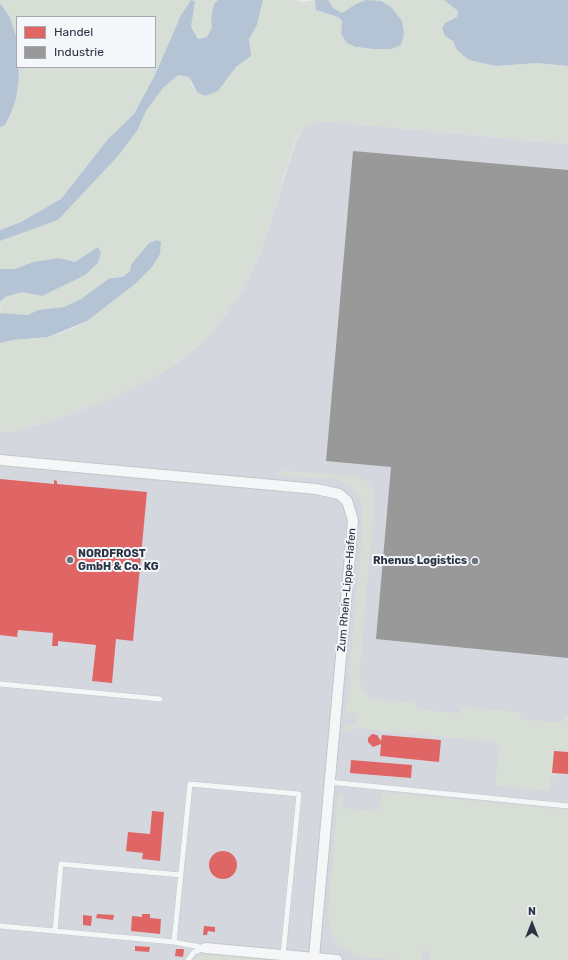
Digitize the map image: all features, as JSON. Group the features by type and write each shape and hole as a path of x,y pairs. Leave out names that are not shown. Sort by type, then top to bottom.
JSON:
{"street":[{"name":"Zum Rhein-Lippe-Hafen","path":"0,460 316,489 334,492 347,501 353,520 314,958"},
{"path":"205,948 337,960"}],"lane":[{"path":"0,684 160,700"},
{"path":"329,782 568,806"},
{"path":"174,942 190,784 299,794 283,955"},
{"path":"55,931 61,864 181,875"},
{"path":"0,926 174,942 205,948"},
{"path":"188,960 194,952 205,948"}],"shaded area":[{"path":"0,0 191,0 181,15 155,75 134,114 108,139 61,199 21,222 0,230 0,127 5,125 16,99 19,77 18,68 156,68 156,16 16,16 16,36 10,17 0,3"},
{"path":"194,0 218,0 214,4 211,18 212,27 207,37 197,39 191,28"},
{"path":"263,0 295,0 303,2 315,0 316,10 338,17 342,21 341,34 359,48 391,49 356,4 342,13 333,8 328,0 444,0 458,11 457,17 445,23 442,28 445,36 453,41 457,50 496,66 537,63 568,66 568,144 324,121 306,126 295,141 260,254 245,286 225,316 206,339 181,360 163,372 110,399 60,418 13,432 0,431 0,343 13,340 48,337 64,332 82,324 135,284 131,265 130,271 123,277 113,277 89,295 64,307 38,310 29,315 1,314 0,302 5,297 22,292 42,296 63,285 98,247 75,262 59,258 33,262 15,269 0,269 0,241 58,220 117,157 137,131 146,111 163,88 178,75 189,77 192,86 197,92 205,96 218,91 236,67 251,56 249,39 257,25"},
{"path":"324,121 568,144 568,960 0,960 0,431 13,432 60,418 110,399 163,372 181,360 206,339 225,316 245,286 260,254 296,141 306,126"},
{"path":"279,470 357,477 366,481 374,489 375,499 359,678 363,691 369,697 376,699 416,703 416,709 460,713 461,707 520,712 520,719 563,723 564,716 568,717 568,752 554,751 552,772 560,773 559,777 551,777 550,791 495,786 499,746 495,745 495,742 353,728 352,732 344,731 345,724 356,725 357,714 346,712 351,679 349,678 363,525 363,504 352,487 338,479 278,476"},
{"path":"382,792 568,810 568,960 430,960 429,951 423,950 420,960 396,960 352,956 353,953 336,943 330,929 328,911 338,795 344,794 343,808 379,811"},
{"path":"207,952 285,960 191,960"}],"water":[{"path":"191,0 195,1 191,27 198,39 207,37 212,27 211,18 214,4 218,0 263,0 257,25 249,39 251,56 236,67 218,91 205,96 197,92 189,77 178,75 163,88 146,111 137,131 117,157 58,220 0,241 0,230 21,222 61,199 108,139 134,114 155,75 181,15"},
{"path":"315,0 328,0 333,8 342,13 356,4 366,0 381,1 392,8 402,21 404,35 401,45 391,49 373,49 356,47 347,43 341,34 342,21 338,17 316,10"},
{"path":"444,0 568,0 568,66 537,63 496,66 469,60 457,50 453,41 445,36 442,28 445,23 457,17 458,11"},
{"path":"0,3 10,17 16,36 16,68 18,68 19,77 16,99 11,113 5,125 0,127"},
{"path":"157,240 161,242 160,254 152,267 135,284 87,321 48,337 13,340 0,343 0,313 28,315 38,310 64,307 81,299 110,278 123,277 130,271 131,265 149,243"},
{"path":"98,247 101,253 98,263 85,275 42,296 22,292 5,297 0,302 0,269 15,269 33,262 59,258 75,262"}],"building: Handel":[{"name":"NORDFROST GmbH & Co. KG","path":"0,479 54,484 54,480 57,481 57,484 147,492 133,641 116,639 112,683 92,681 96,645 58,641 58,646 52,646 53,633 18,630 17,637 0,635"},
{"path":"372,734 377,735 381,741 382,735 441,740 439,762 380,756 381,744 373,747 368,742 368,738"},
{"path":"554,751 568,752 568,774 552,773"},
{"path":"351,760 412,765 411,778 350,773"},
{"path":"152,811 164,812 160,861 142,859 143,853 126,851 128,832 150,834"},
{"path":"223,851 233,855 237,865 233,875 223,879 213,875 209,865 213,855"},
{"path":"97,914 114,915 113,920 96,918"},
{"path":"142,914 150,914 150,918 161,919 160,934 131,931 132,916 142,917"},
{"path":"83,915 92,916 91,926 83,925"},
{"path":"204,926 215,927 215,932 208,931 207,935 203,935"},
{"path":"135,946 150,947 149,952 135,951"},
{"path":"176,949 184,949 183,957 175,956"}],"building: Industrie":[{"path":"353,151 568,170 568,658 376,639 391,467 326,461"}],"place":[{"name":"NORDFROST GmbH & Co. KG","path":"70,560"},
{"name":"Rhenus Logistics","path":"475,561"}]}
